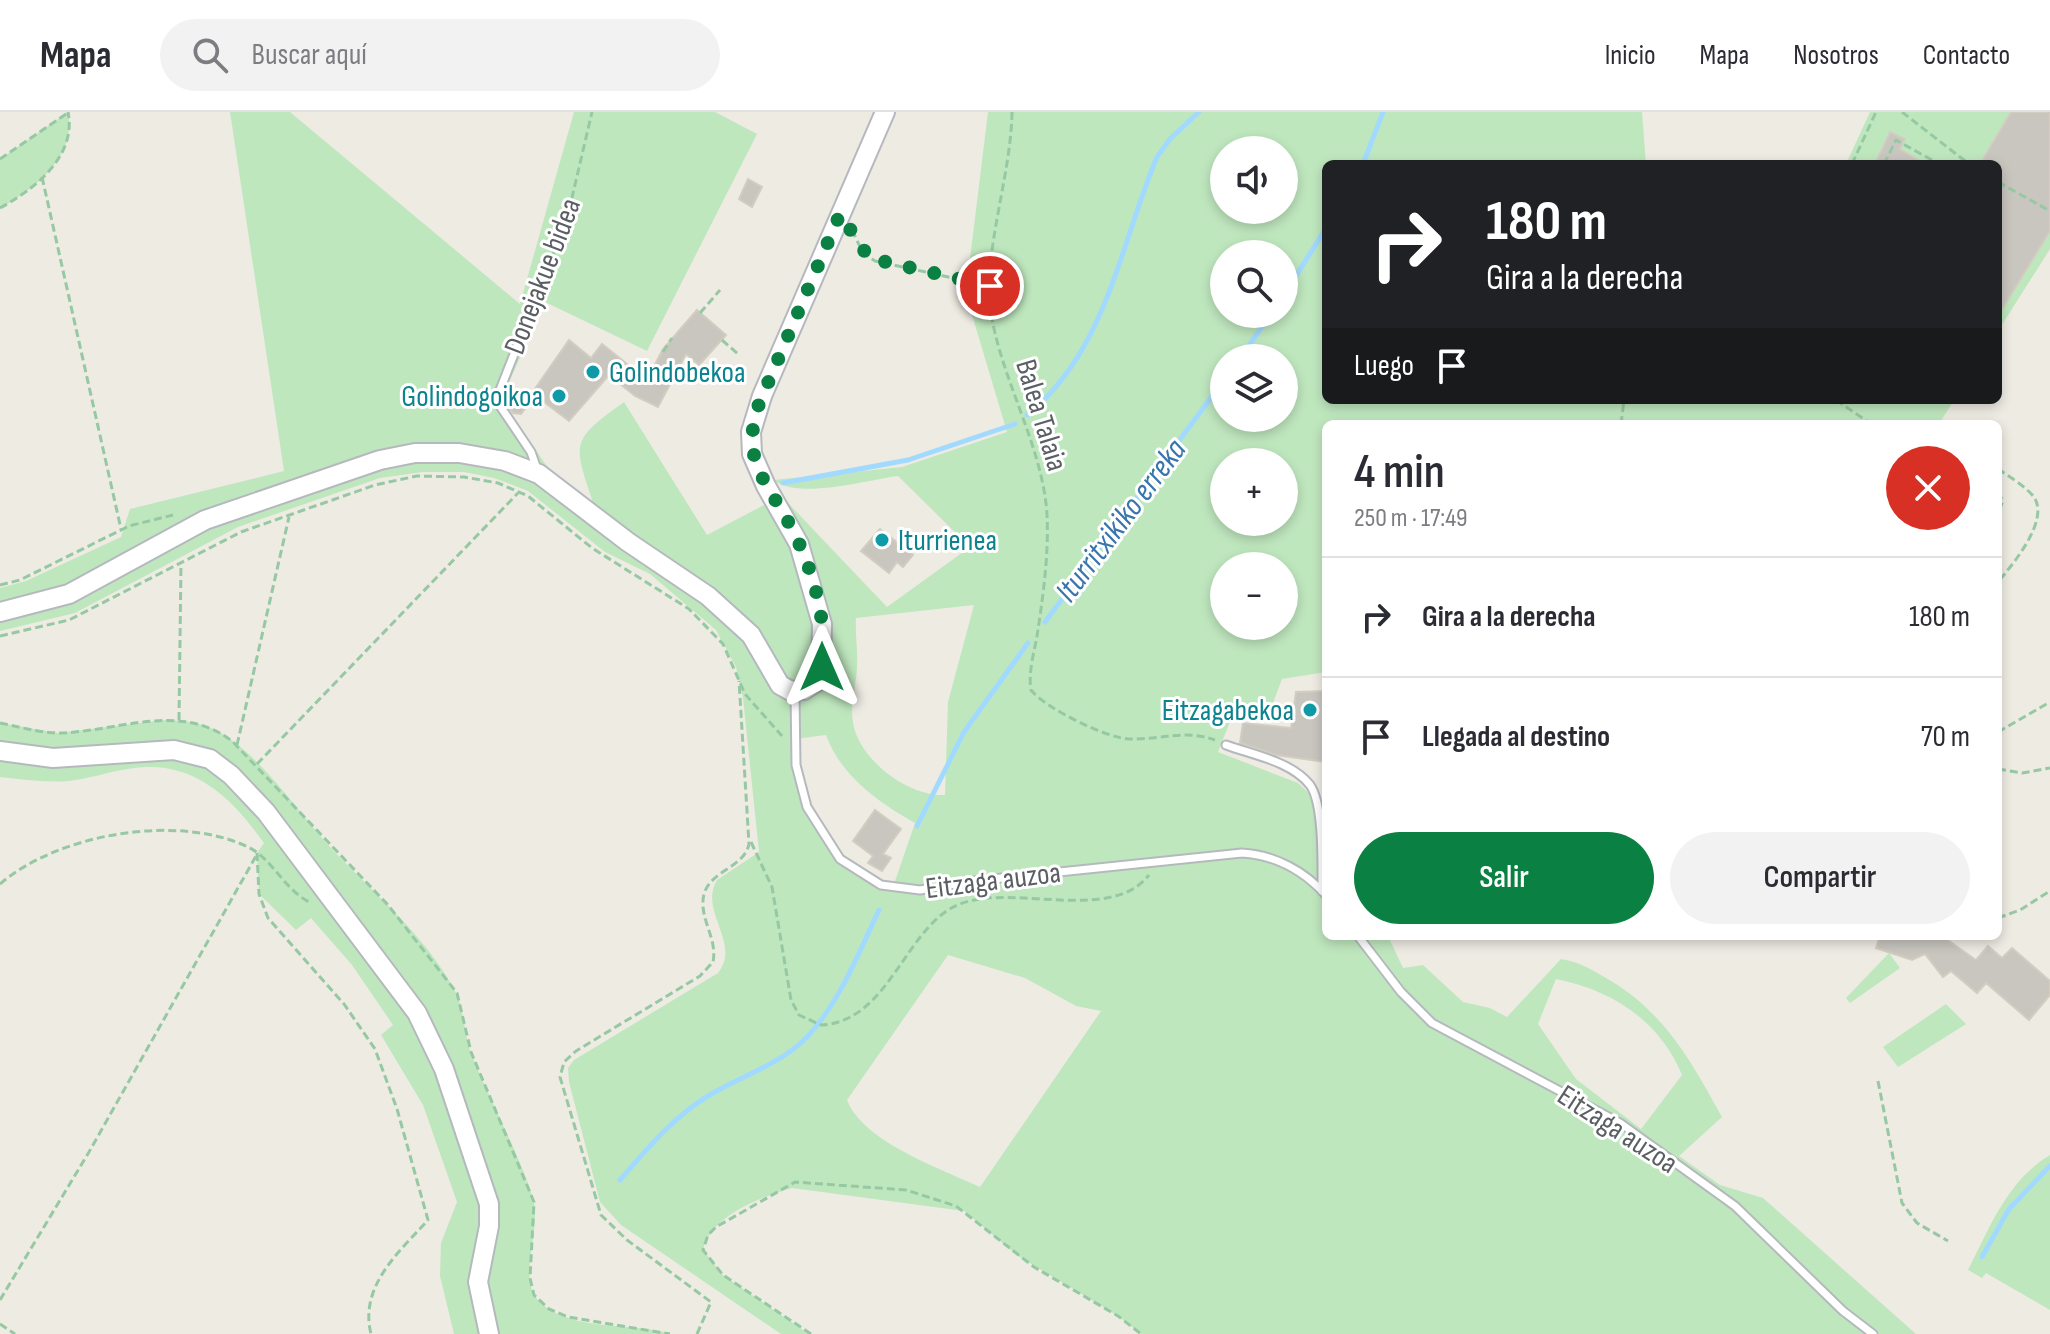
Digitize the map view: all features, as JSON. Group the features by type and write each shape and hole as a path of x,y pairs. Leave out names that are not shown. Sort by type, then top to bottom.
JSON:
{"street":[{"path":"0,612 69,594 205,520 380,460 415,453 459,453 505,461 539,474 736,620 755,640 780,685 795,691 812,686 821,671 823,638 819,607 796,536 754,459 751,432 759,404 885,112"},
{"path":"0,751 53,758 174,750 210,759 231,775 266,812 338,912 398,984 444,1069 489,1204 489,1226 478,1282 489,1334"}],"lane":[{"name":"Donejakue bidea","path":"531,311 496,400 531,452 539,474"},
{"name":"Eitzaga auzoa","path":"795,691 794,748 801,791 818,828 848,866 881,885 920,890 1212,853 1253,853 1293,868 1322,891"},
{"name":"Eitzaga auzoa","path":"1226,745 1269,759 1310,784 1315,795 1322,864"},
{"name":"Eitzaga auzoa","path":"1361,940 1401,992 1432,1023 1620,1123 1735,1206 1843,1311 1873,1334"}],"path":[{"path":"0,159 69,112 71,130 67,147 42,177 0,208"},
{"name":"Donejakue bidea","path":"531,311 567,219 592,112"},
{"name":"Balea Talaia","path":"1012,112 1010,161 990,286 996,335 1037,461 1047,514 1031,690 1039,699 1065,713 1122,738 1190,734 1226,745"},
{"path":"1854,160 1876,112"},
{"path":"1902,112 1964,160"},
{"path":"1886,160 1896,140 1932,160"},
{"path":"42,177 121,529"},
{"path":"2002,184 2050,211"},
{"path":"840,214 869,258 990,286"},
{"path":"700,313 720,290"},
{"path":"663,352 672,338"},
{"path":"722,340 738,354"},
{"path":"1842,404 1865,420"},
{"path":"2002,472 2034,497 2038,511 2023,552 2002,577"},
{"path":"0,636 69,620 241,532 375,485 417,476 476,478 519,492 600,554 657,586 689,609 717,636 739,673 745,694 794,748"},
{"path":"257,764 519,492"},
{"path":"0,585 20,580 121,529 186,513"},
{"path":"237,745 289,517"},
{"path":"179,720 181,563"},
{"path":"697,1334 711,1302 617,1232 601,1215 560,1077 564,1062 576,1051 711,966 714,950 703,911 705,891 712,879 746,853 750,839 739,673"},
{"path":"2002,730 2050,702"},
{"path":"2002,770 2022,773 2050,768"},
{"path":"0,884 49,851 123,835 182,831 234,841 257,853 297,895 338,912"},
{"path":"750,839 772,887 791,1000 799,1015 821,1025 842,1020 877,995 929,927 959,904 1002,898 1105,898 1140,885 1155,861"},
{"path":"0,1300 89,1152 257,853"},
{"path":"257,853 259,894 268,918 337,995 375,1049 397,1109 428,1220 377,1282 369,1304 371,1334"},
{"path":"2002,917 2020,910 2050,891"},
{"path":"1878,1081 1902,1203 1917,1223 1948,1241"},
{"path":"811,1334 723,1275 703,1250 708,1235 722,1222 777,1189 804,1181 906,1190 946,1201 1034,1267 1118,1316 1141,1334"},
{"path":"0,1324 15,1334"}],"green space":[{"path":"68,112 69,128 60,157 39,181 0,208 0,159"},
{"path":"230,112 290,112 520,304 574,112 715,112 757,134 647,351 545,302 501,400 555,478 593,503 582,467 581,444 594,426 624,402 707,535 764,505 789,504 887,607 970,547 898,476 816,489 785,486 773,480 902,467 1007,432 970,308 967,283 988,112 1642,112 1646,160 1322,160 1322,404 1952,404 1942,420 1322,420 1322,673 1282,679 1269,714 1231,719 1218,752 1298,783 1322,805 1322,940 1390,940 1403,968 1423,965 1463,1002 1490,1008 1507,1017 1561,959 1587,967 1630,994 1676,1041 1722,1117 1679,1156 1720,1185 1763,1198 1916,1334 1141,1334 1118,1316 1018,1256 964,1211 792,1188 753,1202 727,1217 708,1238 703,1250 723,1275 809,1334 781,1334 621,1225 600,1202 569,1082 568,1068 574,1060 718,973 724,962 725,950 715,916 713,892 717,880 759,852 743,698 736,667 716,630 650,574 605,552 528,491 494,478 464,472 423,472 380,478 238,527 75,613 0,631 0,620 27,615 0,610 0,588 26,581 121,537 130,509 284,471","holes":["974,605 948,702 945,795 916,790 875,763 857,737 852,716 857,668 856,618","826,735 841,763 862,786 915,823 893,887 848,863 824,837 807,806 801,790 795,739","948,955 1025,978 1076,1006 1101,1011 980,1187 925,1163 886,1141 869,1129 847,1100","1556,979 1577,984 1632,1011 1661,1039 1682,1075 1641,1129 1576,1079 1538,1024"]},
{"path":"1870,112 2050,112 2050,249 2002,325 2002,160 1848,160"},
{"path":"165,720 209,727 223,734 254,759 331,848 413,932 442,969 458,997 471,1053 533,1198 535,1223 530,1278 537,1299 550,1310 582,1322 670,1334 454,1334 440,1276 441,1243 457,1202 423,1105 381,1035 393,1025 352,965 311,918 296,930 259,894 257,853 264,843 251,826 207,784 171,769 128,769 59,781 0,777 0,723 58,733"},
{"path":"1889,953 1900,968 1850,1003 1846,998"},
{"path":"1946,1004 1966,1024 1898,1067 1883,1047"},
{"path":"2050,1155 2050,1310 1986,1273 1982,1278 1968,1270 2011,1191"}],"building":[{"path":"2011,112 2050,112 2050,231 2002,309 2002,160 1982,160"},
{"path":"1890,132 1905,139 1900,149 1918,160 1877,160"},
{"path":"748,179 762,187 752,207 739,199"},
{"path":"697,310 726,335 699,365 686,354 658,407 635,396 609,375 569,421 532,393 569,340 591,358 602,344 647,380 663,349"},
{"path":"511,387 530,402 521,414 513,413 503,399"},
{"name":"Iturrienea","path":"880,529 913,555 903,567 897,562 889,573 861,551"},
{"name":"Eitzagabekoa","path":"1322,691 1322,761 1276,755 1240,743 1243,723 1291,728 1296,692"},
{"path":"875,810 901,829 883,854 891,858 882,871 868,863 873,856 853,841"},
{"path":"1879,940 1948,940 1976,960 1988,946 2002,958 2012,948 2050,981 2050,995 2029,1020 1986,983 1977,993 1951,971 1943,977 1925,954 1912,960 1876,948"}],"waterway":[{"path":"1027,415 1054,389 1093,329 1157,157 1170,139 1199,112"},
{"name":"Iturritxikiko erreka","path":"1365,160 1383,112"},
{"name":"Iturritxikiko erreka","path":"1298,273 1322,234"},
{"name":"Iturritxikiko erreka","path":"1250,344 1261,328"},
{"name":"Iturritxikiko erreka","path":"1045,622 1210,399"},
{"path":"783,483 908,460 1015,424"},
{"name":"Iturritxikiko erreka","path":"917,826 964,732 1028,643"},
{"name":"Iturritxikiko erreka","path":"620,1180 683,1114 720,1089 785,1055 807,1037 839,993 879,910"},
{"path":"1982,1257 2009,1209 2050,1166"}],"place":[{"name":"Golindobekoa","path":"593,372"},
{"name":"Golindogoikoa","path":"559,396"},
{"name":"Iturrienea","path":"882,540"},
{"name":"Eitzagabekoa","path":"1310,710"}],"route":[{"path":"822,667 823,638 814,588 793,530 758,469 750,437 759,404 840,214 852,229 859,249 875,261 990,286"}]}
